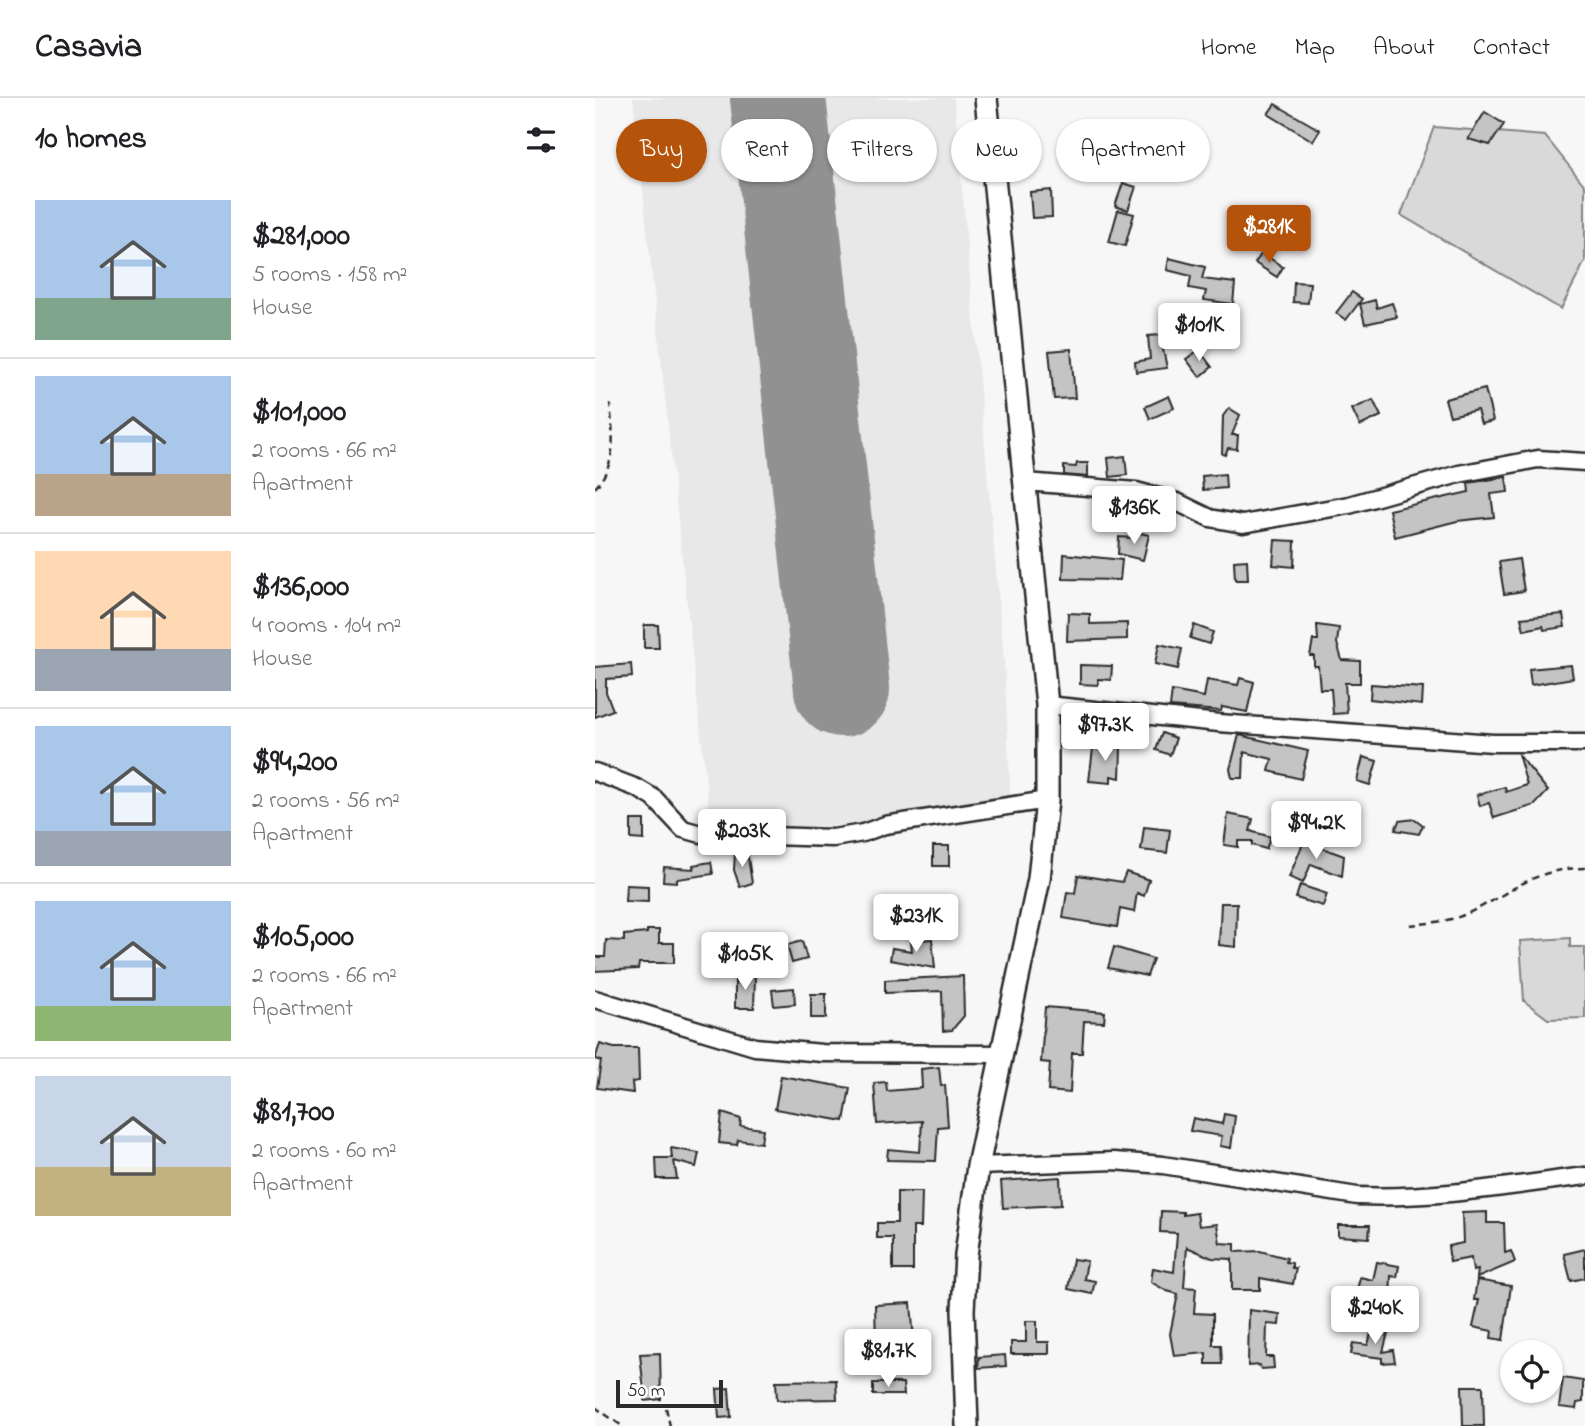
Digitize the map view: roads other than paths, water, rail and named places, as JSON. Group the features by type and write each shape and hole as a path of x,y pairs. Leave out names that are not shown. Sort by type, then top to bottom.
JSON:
{"main road":[{"path":"967,1426 963,1310 978,1166 1004,1054 1039,879 1047,800 1047,705 986,98"}],"street":[{"path":"1026,482 1136,491 1177,502 1210,518 1243,524 1349,505 1459,474 1538,459 1585,463"},
{"path":"1047,705 1219,723 1493,743 1585,743"},
{"path":"595,772 637,788 654,798 683,829 701,834 833,838 863,833 885,825 1047,800"},
{"path":"595,999 755,1047 822,1053 1004,1054"},
{"path":"978,1166 1075,1162 1163,1165 1357,1196 1383,1197 1485,1189 1585,1175"}]}
